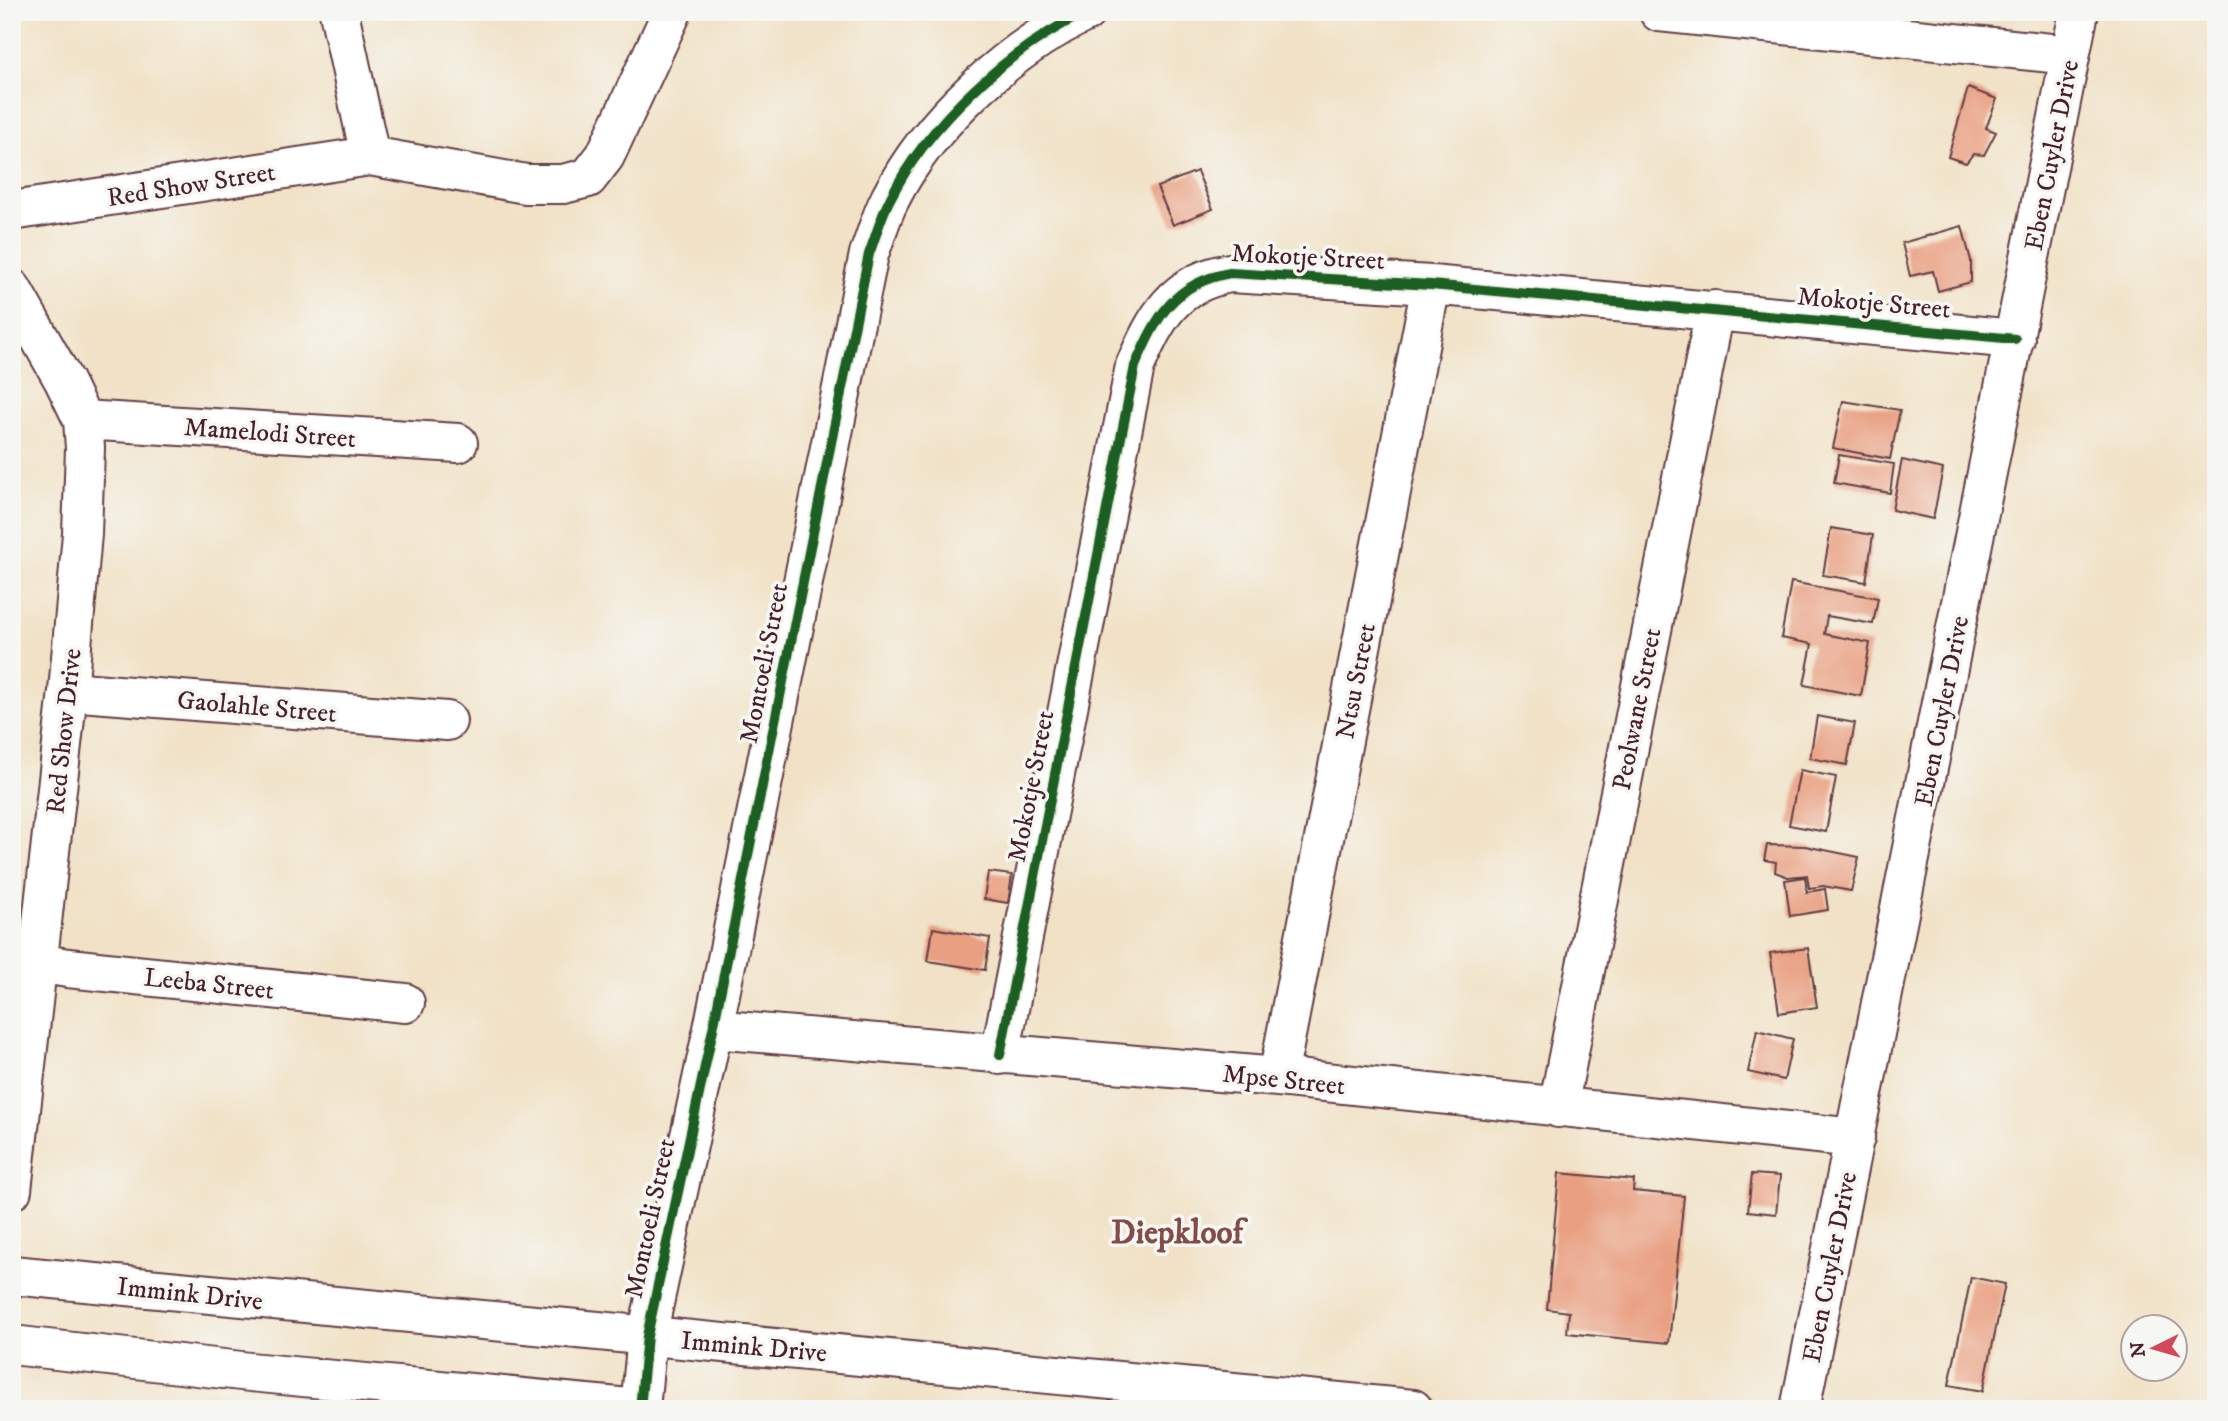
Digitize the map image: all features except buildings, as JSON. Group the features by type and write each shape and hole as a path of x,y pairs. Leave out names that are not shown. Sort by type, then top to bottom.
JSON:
{"street":[{"path":"339,12 370,156"},
{"name":"Red Show Street","path":"12,211 370,156 526,184 563,184 587,178 605,156 672,12"},
{"name":"Montoeli Street","path":"640,1409 647,1336 713,1029 869,254 890,199 921,148 951,113 1034,43 1086,12"},
{"path":"1659,12 2070,55"},
{"name":"Eben Cuyler Drive","path":"1800,1409 2079,12"},
{"name":"Mokotje Street","path":"1000,1055 1135,366 1153,325 1168,304 1190,287 1211,276 1230,273 1430,285 2015,339"},
{"name":"Ntsu Street","path":"1279,1077 1430,285"},
{"name":"Red Show Drive","path":"12,289 83,420 85,448 82,534 68,691 24,962 12,1190"},
{"name":"Peolwane Street","path":"1558,1108 1715,310"},
{"name":"Mamelodi Street","path":"83,420 458,443"},
{"name":"Gaolahle Street","path":"68,691 447,721"},
{"name":"Leeba Street","path":"24,962 405,1003"},
{"name":"Mpse Street","path":"713,1029 1279,1077 1855,1138"},
{"name":"Immink Drive","path":"12,1275 1413,1409"},
{"path":"12,1345 250,1372 640,1409"}],"cycle path":[{"path":"640,1409 647,1336 713,1029 869,254 887,206 906,171 949,116 1001,67 1057,27 1086,12"},
{"path":"1000,1055 1135,366 1159,318 1180,294 1210,278 1230,273 1431,285 2015,339"}],"district":[{"name":"Diepkloof","path":"1177,1231"}]}
